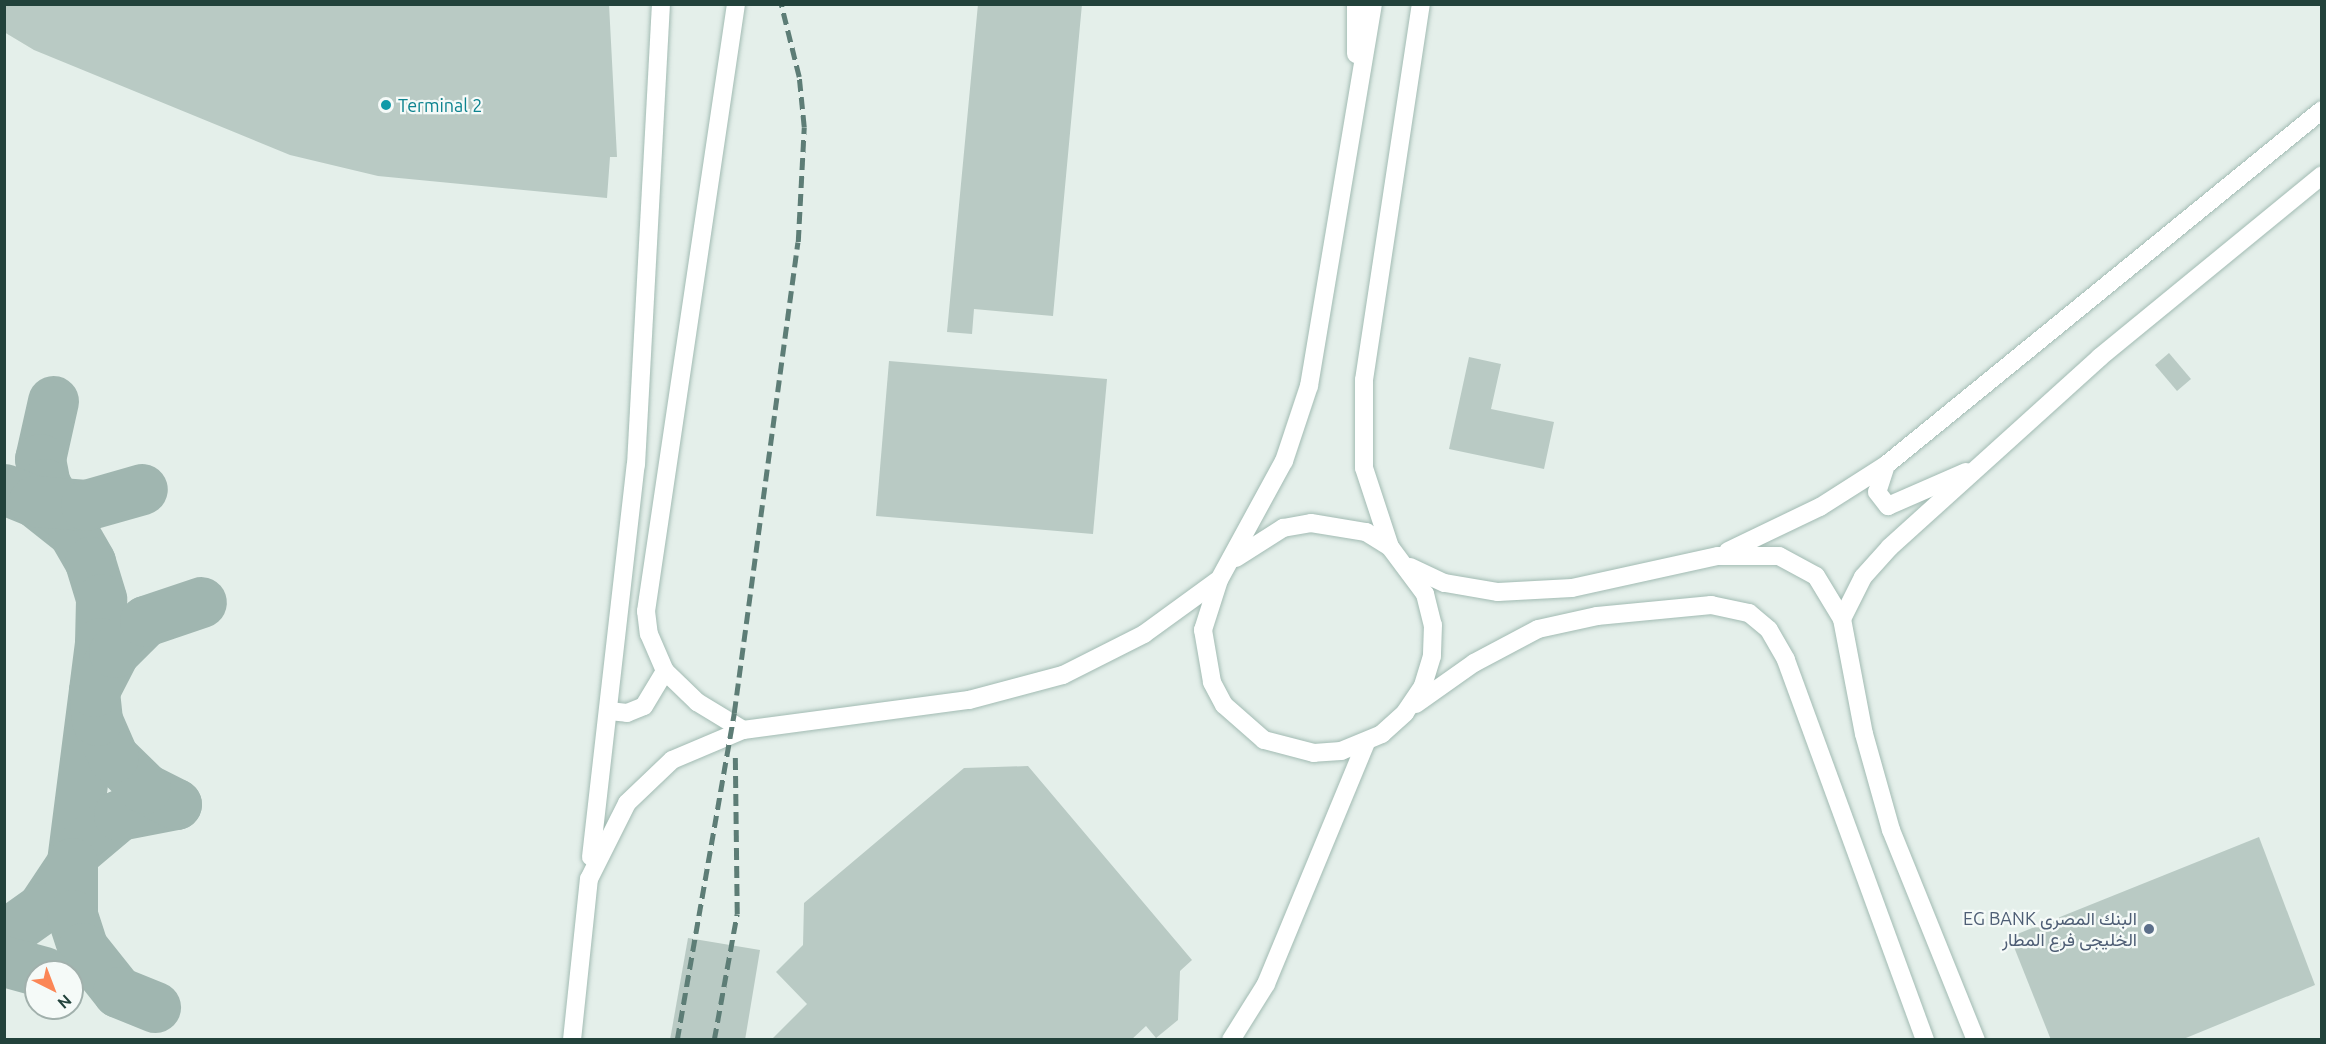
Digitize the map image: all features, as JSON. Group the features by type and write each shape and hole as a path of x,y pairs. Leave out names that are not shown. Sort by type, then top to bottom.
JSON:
{"main road":[{"path":"572,1040 636,465 661,4"},
{"path":"736,4 648,588 649,634 665,671 697,702 743,730"},
{"path":"1356,4 1361,81"},
{"path":"1373,4 1310,386 1284,461 1236,558 1219,580 1208,604 1204,648 1212,682 1224,705 1264,740 1288,749 1314,753 1366,742 1474,663 1538,629 1597,616 1711,605 1749,613 1769,630 1786,660 1925,1040"},
{"path":"1390,547 1364,468 1364,380 1421,4"},
{"path":"1718,556 1820,507 1886,465 2322,110"},
{"path":"1842,619 1875,562 1973,470 2322,175"},
{"path":"1886,465 1877,492 1888,506 1973,470"},
{"path":"1236,558 1283,528 1311,523 1366,532 1390,547 1410,567 1425,594 1433,635 1423,686 1405,713"},
{"path":"1410,567 1472,589 1516,592 1572,588 1718,556 1779,556 1798,563 1816,576 1842,619 1863,734 1891,830 1976,1040"},
{"path":"589,879 605,839 640,787 682,755 743,730 927,707 1020,688 1114,651 1219,580"},
{"path":"609,711 627,713 644,706 665,671"},
{"path":"1231,1040 1266,984 1366,742"}],"building":[{"name":"Terminal 2","path":"4,4 609,4 617,157 610,157 607,198 378,176 290,155 34,50 4,32"},
{"path":"978,4 1082,4 1053,316 974,309 972,334 947,332"},
{"path":"2169,353 2191,379 2177,391 2155,365"},
{"path":"1469,357 1501,364 1491,409 1554,422 1544,469 1449,449"},
{"path":"889,361 1107,379 1093,534 876,516"},
{"path":"1028,766 1192,960 1180,971 1178,1020 1156,1038 1146,1026 1131,1040 771,1040 807,1004 776,972 803,945 804,903 964,768"},
{"path":"2259,837 2315,985 2181,1040 2051,1040 2010,937"},
{"path":"688,938 760,950 745,1040 670,1040"}],"taxiway":[{"path":"53,401 40,459 45,484 70,527"},
{"path":"4,489 34,501 73,532 90,562 101,599 100,643 72,863 42,908 4,935"},
{"path":"34,501 86,505 142,489"},
{"path":"74,853 119,815 176,804 145,788 113,757 97,720 94,691 114,652 145,621 201,602"},
{"path":"72,863 72,915 83,948 118,992 155,1007"},
{"path":"4,961 24,966"}],"railway":[{"path":"677,1040 734,713 798,242 804,127 799,77 781,4"},
{"path":"714,1040 737,914 735,752"}],"place":[{"name":"Terminal 2","path":"386,105"},
{"name":"EG BANK البنك المصرى الخليجى فرع المطار","path":"2149,929"}]}
